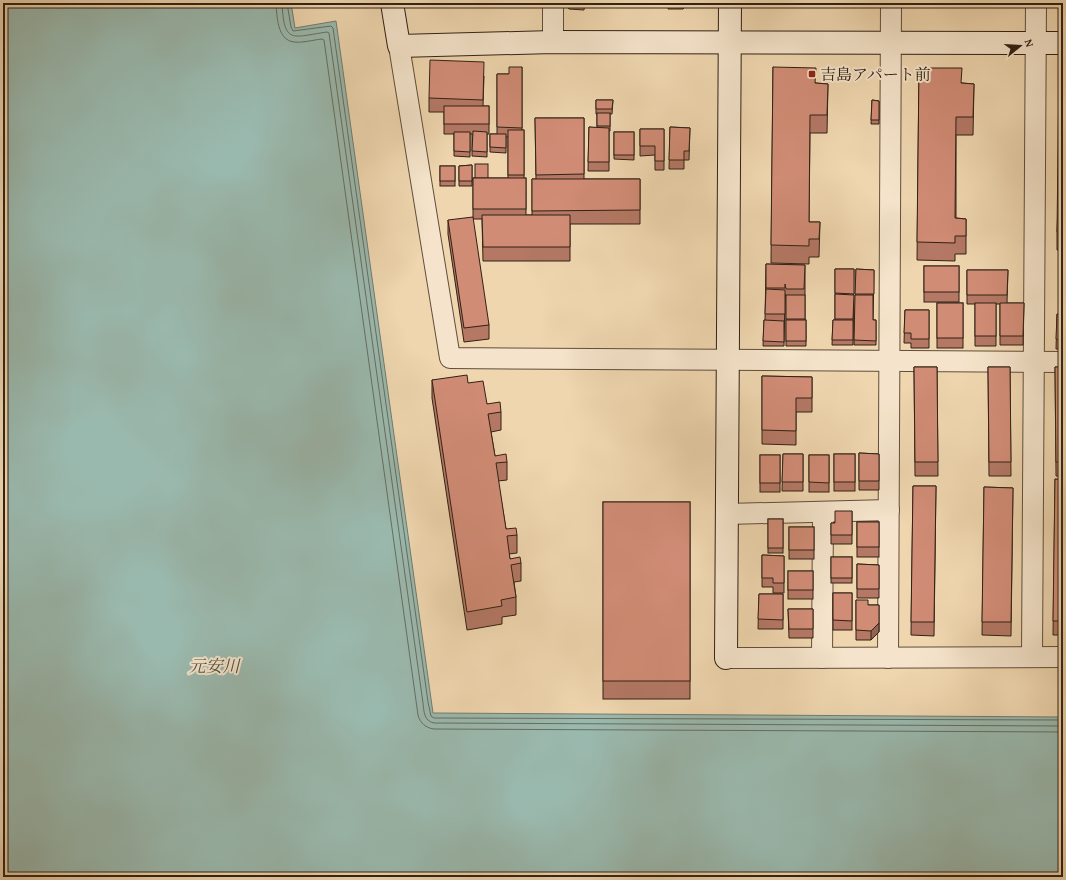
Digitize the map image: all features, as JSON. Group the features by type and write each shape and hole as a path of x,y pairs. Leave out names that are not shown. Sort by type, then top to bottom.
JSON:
{"street":[{"path":"392,3 450,358 1063,362"},
{"path":"553,3 553,42"},
{"path":"730,3 726,658 1063,657"},
{"path":"888,658 891,3"},
{"path":"1032,657 1036,3"},
{"path":"399,46 553,42 1063,43"},
{"path":"727,514 888,510"},
{"path":"822,658 824,512"}],"water":[{"name":"元安川","path":"3,3 291,3 295,28 336,21 433,713 1063,717 1063,877 3,877"}],"building":[{"path":"568,3 585,3 584,5"},
{"path":"430,60 484,62 483,100 429,98"},
{"path":"509,67 522,67 522,128 497,127 497,74 509,74"},
{"path":"773,67 816,68 815,83 828,84 827,115 810,115 809,222 820,222 819,239 809,239 809,246 771,245"},
{"path":"919,68 962,68 961,83 974,84 973,117 956,117 955,218 966,219 966,236 955,236 955,243 917,242"},
{"path":"1059,68 1063,68 1063,232 1057,232"},
{"path":"596,100 613,100 612,109 596,109"},
{"path":"872,100 879,101 879,120 871,120"},
{"path":"444,106 489,106 489,124 444,124"},
{"path":"597,113 610,113 610,126 597,126"},
{"path":"535,118 584,118 584,174 536,175"},
{"path":"589,127 609,128 609,162 588,162"},
{"path":"670,127 690,128 689,151 684,151 684,160 669,160"},
{"path":"640,129 664,129 664,161 655,161 655,146 640,146"},
{"path":"508,130 524,130 524,175 508,175"},
{"path":"473,131 487,132 487,152 472,151"},
{"path":"454,132 470,132 470,152 454,151"},
{"path":"614,132 634,132 634,155 614,155"},
{"path":"490,134 506,134 506,148 490,147"},
{"path":"475,164 488,164 488,178 475,178"},
{"path":"472,165 472,181 459,181 459,166"},
{"path":"440,166 455,166 455,181 440,181"},
{"path":"473,178 526,178 526,209 473,209"},
{"path":"532,179 640,179 640,210 532,211"},
{"path":"482,215 570,215 570,247 483,247"},
{"path":"473,217 489,325 464,328 448,220"},
{"path":"1059,262 1063,262 1063,267 1059,268"},
{"path":"766,264 805,265 804,289 786,289 785,284 785,288 766,288"},
{"path":"924,266 959,266 959,292 924,292"},
{"path":"1060,267 1063,267 1063,286 1060,286"},
{"path":"835,269 854,269 854,294 835,293"},
{"path":"856,269 874,270 874,294 855,294"},
{"path":"967,270 1008,270 1007,295 967,295"},
{"path":"766,289 785,290 785,314 765,314"},
{"path":"1059,291 1063,291 1063,311 1059,311"},
{"path":"835,294 854,295 853,319 835,319"},
{"path":"786,295 805,295 805,319 786,319"},
{"path":"855,295 873,295 873,320 876,320 876,341 854,340"},
{"path":"937,303 963,303 963,338 937,338"},
{"path":"975,303 996,303 996,336 975,336"},
{"path":"1000,303 1024,303 1023,336 1000,336"},
{"path":"905,310 929,310 929,339 911,339 911,333 904,333"},
{"path":"1057,314 1063,314 1063,340 1056,339"},
{"path":"764,320 784,321 784,342 763,341"},
{"path":"786,320 806,320 806,341 786,341"},
{"path":"833,320 853,320 853,340 832,340"},
{"path":"914,367 937,367 938,462 915,462"},
{"path":"988,367 1010,367 1011,462 989,462"},
{"path":"1055,367 1063,367 1063,462 1056,462"},
{"path":"467,375 468,383 483,381 487,404 500,402 501,412 488,414 495,456 506,454 507,462 496,463 506,529 516,528 517,535 507,536 510,559 520,557 521,563 511,565 516,597 501,600 502,606 467,612 432,380"},
{"path":"762,376 812,377 812,398 796,398 796,431 762,430"},
{"path":"859,453 879,454 879,481 859,481"},
{"path":"783,454 803,454 803,482 782,482"},
{"path":"834,454 855,454 855,482 834,482"},
{"path":"760,455 780,455 780,483 760,483"},
{"path":"809,455 829,455 829,483 809,482"},
{"path":"1055,479 1063,480 1063,621 1053,621"},
{"path":"913,486 936,486 934,622 911,622"},
{"path":"984,487 1013,488 1011,622 982,622"},
{"path":"603,502 690,502 690,681 603,681"},
{"path":"835,511 852,511 852,535 831,535 831,523 835,523"},
{"path":"768,519 783,519 783,548 768,548"},
{"path":"857,522 879,522 879,547 857,547"},
{"path":"789,527 814,527 814,550 789,550"},
{"path":"762,555 784,556 784,583 773,583 773,578 762,578"},
{"path":"831,557 852,557 852,578 831,578"},
{"path":"857,564 879,565 879,589 857,589"},
{"path":"788,571 813,571 813,590 788,590"},
{"path":"833,593 852,593 852,621 833,620"},
{"path":"759,594 783,594 783,620 758,619"},
{"path":"856,600 868,600 868,605 879,605 879,623 871,631 856,630"},
{"path":"788,609 813,609 813,629 789,629"}],"place":[{"name":"吉島アパート前","path":"812,74"}]}
